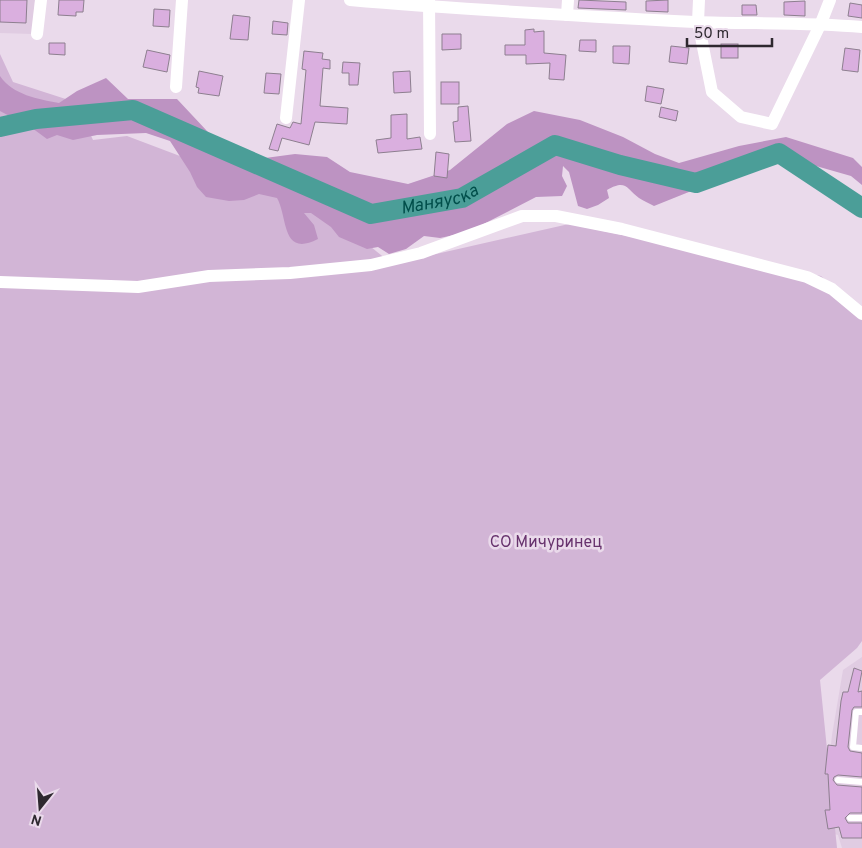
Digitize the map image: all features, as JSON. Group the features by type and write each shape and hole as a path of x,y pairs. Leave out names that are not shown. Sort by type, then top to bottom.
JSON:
{"street":[{"path":"37,34 41,0"},
{"path":"176,87 182,0"},
{"path":"286,118 299,0"},
{"path":"350,0 429,3 567,15 698,22 821,24 862,27"},
{"path":"567,15 568,0"},
{"path":"700,0 698,22 712,92 741,117 772,124 821,24 830,0"},
{"path":"429,3 430,134"},
{"path":"0,282 138,287 209,276 290,273 371,265 420,253 522,216 556,216 622,229 807,277 832,289 862,314"}],"lane":[{"path":"862,712 856,712 853,747 862,748"},
{"path":"838,780 862,782"},
{"path":"850,818 862,818"}],"shaded area":[{"path":"0,0 35,0 32,34 0,33"},
{"path":"0,76 19,92 35,98 59,103 77,91 106,78 128,99 177,99 236,162 295,154 327,157 350,172 408,184 450,170 507,124 534,111 580,120 623,137 655,154 679,163 739,146 786,137 853,158 862,167 862,185 851,176 800,160 777,161 756,165 654,206 639,198 625,186 618,185 607,190 609,198 587,209 578,206 569,172 563,166 562,176 567,186 562,196 536,197 468,232 440,238 424,236 406,249 389,254 378,247 367,249 339,237 331,227 311,213 304,213 314,225 318,239 306,243 298,243 288,233 277,198 259,194 244,200 229,201 206,197 197,187 190,172 170,141 146,133 97,135 73,140 57,135 47,139 32,128 0,111"},
{"path":"862,657 862,848 842,848 838,835 822,831 832,735 843,670"}],"green space":[{"name":"СО Мичуринец","path":"0,54 13,82 75,102 93,140 127,136 328,212 392,264 569,224 821,276 862,312 862,641 857,648 820,680 837,848 0,848"}],"building":[{"path":"0,0 27,0 26,23 0,22"},
{"path":"59,0 84,0 83,12 76,12 76,16 58,15"},
{"path":"579,0 626,2 626,10 578,8"},
{"path":"668,0 668,12 646,11 646,1"},
{"path":"805,1 805,16 784,15 784,2"},
{"path":"850,3 862,5 862,18 848,16"},
{"path":"742,5 756,5 757,15 742,15"},
{"path":"154,9 170,10 169,27 153,26"},
{"path":"233,15 250,17 248,40 230,39"},
{"path":"273,21 288,23 287,35 272,34"},
{"path":"534,29 534,32 544,31 544,53 566,55 564,80 549,79 550,63 526,64 526,55 505,55 505,45 525,45 525,30"},
{"path":"442,34 461,34 461,49 442,50"},
{"path":"580,40 596,40 596,52 579,51"},
{"path":"49,43 65,43 65,55 49,54"},
{"path":"721,44 738,44 738,58 721,58"},
{"path":"613,46 630,46 629,64 613,63"},
{"path":"671,46 689,48 687,64 669,62"},
{"path":"845,48 860,50 858,72 842,70"},
{"path":"147,50 170,55 167,72 143,67"},
{"path":"304,51 323,53 322,59 330,60 330,69 323,68 320,106 348,108 347,124 315,122 309,145 282,138 278,151 269,149 277,124 290,128 293,122 301,124 306,70 302,69"},
{"path":"343,62 360,63 358,85 349,85 349,73 342,73"},
{"path":"199,71 223,76 219,96 198,93 199,88 196,87"},
{"path":"410,71 411,92 394,93 393,72"},
{"path":"266,73 281,74 279,94 264,93"},
{"path":"441,82 459,82 459,104 441,104"},
{"path":"647,86 664,89 661,104 645,101"},
{"path":"468,106 471,141 455,142 453,122 458,121 458,107"},
{"path":"661,107 678,111 676,121 659,117"},
{"path":"407,114 407,139 420,137 422,149 378,153 376,140 391,138 391,115"},
{"path":"436,152 449,154 447,178 434,176"},
{"path":"854,668 862,671 858,692 862,691 862,707 854,707 852,710 848,747 850,751 862,753 862,777 838,775 833,780 837,785 862,787 862,813 850,813 845,818 848,823 862,823 862,838 842,838 839,827 828,829 825,810 830,810 828,774 825,774 828,745 836,746 843,692 848,692"}],"waterway":[{"name":"Маняуска","path":"0,127 36,119 133,110 371,214 462,198 555,145 620,165 696,183 779,153 862,208"}]}
